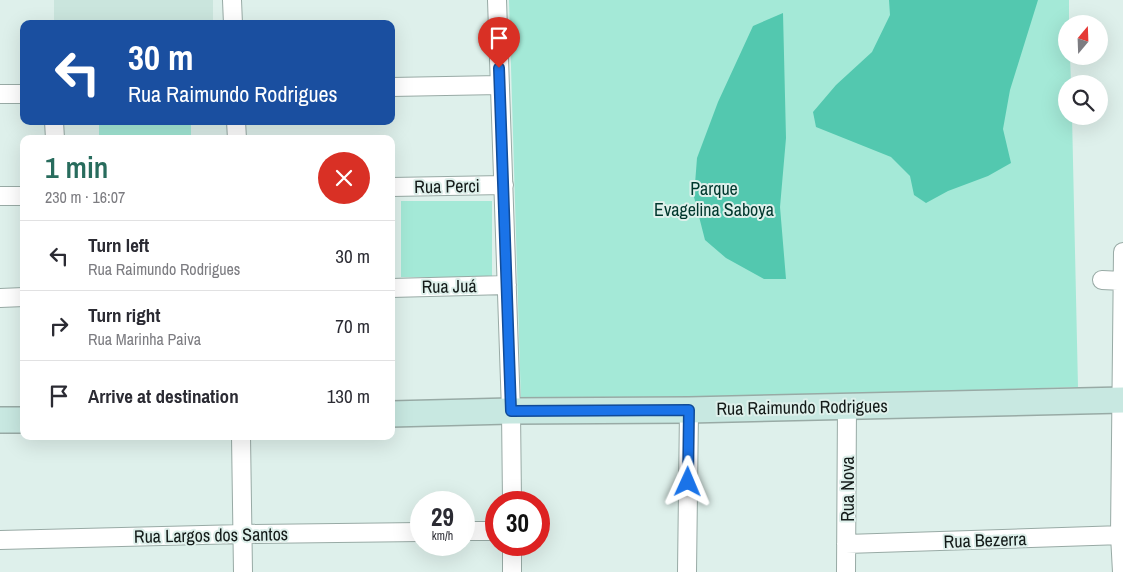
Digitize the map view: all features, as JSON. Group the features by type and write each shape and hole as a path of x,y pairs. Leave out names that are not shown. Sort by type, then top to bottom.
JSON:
{"main road":[{"name":"Rua Raimundo Rodrigues","path":"395,414 689,410 1122,400"},
{"path":"0,420 20,420"}],"street":[{"path":"232,0 233,20"},
{"path":"497,0 511,411 512,491"},
{"path":"395,87 500,85"},
{"path":"0,94 20,94"},
{"name":"Rua Perci","path":"395,187 504,185"},
{"path":"0,196 20,196"},
{"path":"1122,572 1123,252"},
{"path":"1102,280 1123,281"},
{"name":"Rua Juá","path":"395,288 507,285"},
{"path":"0,298 20,297"},
{"name":"Rua Nova","path":"846,572 847,406"},
{"path":"687,572 689,410"},
{"path":"241,440 243,572"},
{"name":"Rua Largos dos Santos","path":"0,540 410,532"},
{"name":"Rua Bezerra","path":"846,544 1121,535"},
{"path":"512,556 512,572"}],"shaded area":[{"path":"54,0 213,0 213,20 54,20"},
{"path":"889,0 1038,0 1010,90 1003,129 1011,163 988,176 948,191 926,203 914,195 910,176 891,157 816,127 813,112 836,85 872,52 890,15"},
{"path":"783,13 786,138 780,207 786,279 764,279 726,258 705,240 694,197 697,158 718,102 753,26"}],"green space":[{"name":"Parque Evagelina Saboya","path":"509,0 1069,0 1069,15 1058,15 1058,65 1070,65 1071,75 1058,75 1058,125 1072,125 1078,387 521,403"},
{"path":"99,125 191,125 191,135 99,135"},
{"path":"401,201 492,201 492,277 401,277"}],"route":[{"path":"499,68 511,411 689,410 688,482"}]}
